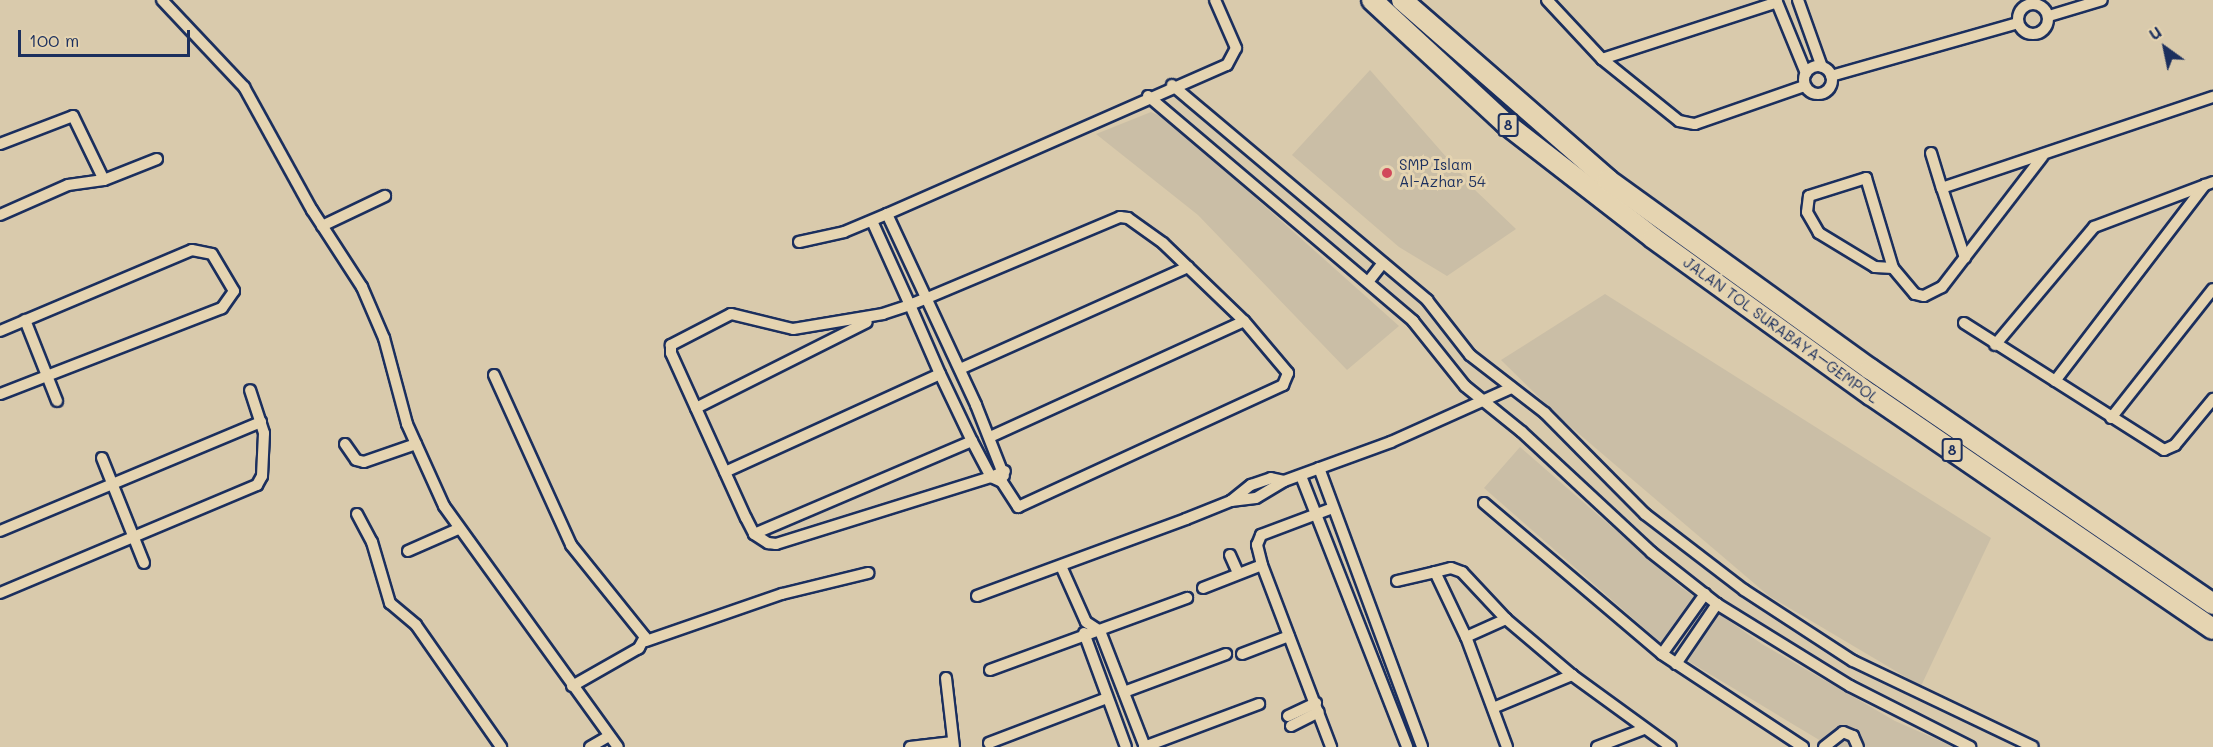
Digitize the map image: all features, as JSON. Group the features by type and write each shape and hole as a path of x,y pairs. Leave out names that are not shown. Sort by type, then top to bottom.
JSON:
{"highway":[{"name":"JALAN TOL SURABAYA–GEMPOL","path":"1372,0 1505,123 1693,268 2213,629"},
{"name":"JALAN TOL SURABAYA–GEMPOL","path":"1402,0 1538,122 1681,233 1869,369 2213,604"}],"street":[{"path":"162,0 244,87 370,305 416,444 458,529 618,747"},
{"path":"799,242 872,221 1172,85 1219,69 1235,54 1234,43 1215,0"},
{"path":"1547,0 1602,59 1672,118 1687,123 1804,86"},
{"path":"1798,0 1822,67 1831,76"},
{"path":"2049,16 2102,0"},
{"path":"1602,59 1777,1 1806,73 1804,86"},
{"path":"2026,2 2041,6 2049,16 2047,27 2038,34 2025,33 2018,23 2026,2"},
{"path":"1831,76 2018,23"},
{"path":"1806,73 1822,67"},
{"path":"1804,86 1815,94 1824,93 1831,76"},
{"path":"1172,85 1437,310 1485,369 1545,413 1645,514 1744,590 1853,661 2033,747"},
{"path":"1148,96 1413,321 1454,375 1594,502 1717,604 1850,686 1970,747"},
{"path":"1942,188 2213,98"},
{"path":"0,144 73,116 104,180"},
{"path":"1930,153 1965,258"},
{"path":"1893,268 1875,267 1820,233 1805,205 1809,196 1866,178 1893,268 1916,294 1924,296 1942,287 2043,156"},
{"path":"0,214 68,185 104,180 157,159"},
{"path":"1995,345 2094,227 2209,183"},
{"path":"2055,381 2209,183"},
{"path":"322,225 385,196"},
{"path":"887,214 1005,471 1002,482"},
{"path":"696,408 883,314 910,305 1120,217 1139,224 1188,267 1244,321 1285,367 1289,377 1283,386 1027,506 1015,505 1002,482 991,477 972,441 940,374 910,305 872,221"},
{"path":"0,331 200,249 212,254 234,291 222,308 46,374 0,394"},
{"path":"1368,282 1383,263"},
{"path":"960,369 1188,267"},
{"path":"2111,418 2213,289"},
{"path":"883,314 793,329 731,314 675,341 670,348 754,534 777,544 1005,471"},
{"path":"25,320 57,400"},
{"path":"990,437 1244,321"},
{"path":"1964,323 2111,418 2168,450 2213,399"},
{"path":"725,472 940,374"},
{"path":"494,375 571,545 611,589 646,641"},
{"path":"977,596 1231,501 1256,498 1284,481 1485,402 1511,388"},
{"path":"0,593 257,485 262,476 261,422 250,390"},
{"path":"958,412 976,405"},
{"path":"0,531 261,422"},
{"path":"754,534 972,441"},
{"path":"345,444 356,460 364,462 416,444"},
{"path":"102,458 144,563"},
{"path":"1319,468 1422,747"},
{"path":"1301,476 1407,747"},
{"path":"1484,502 1662,654 1803,747"},
{"path":"1331,747 1262,565 1257,545 1261,535 1333,508"},
{"path":"357,514 372,542 390,603 422,633 501,747"},
{"path":"408,551 458,529"},
{"path":"1230,555 1238,573"},
{"path":"1203,588 1262,565"},
{"path":"1061,566 1086,622 1100,631 1145,747 1260,704"},
{"path":"1397,580 1451,568 1462,572 1506,619 1572,675 1671,747"},
{"path":"1435,572 1466,638 1507,747"},
{"path":"572,686 646,641 782,594 868,573"},
{"path":"1662,654 1705,594"},
{"path":"990,670 1187,598"},
{"path":"1676,664 1717,604"},
{"path":"1466,638 1506,619"},
{"path":"1086,622 1083,637 1126,747"},
{"path":"1242,654 1289,636"},
{"path":"1124,692 1226,654"},
{"path":"1493,708 1572,675"},
{"path":"910,747 954,745 946,678"},
{"path":"989,743 1107,698"},
{"path":"1290,721 1317,708"},
{"path":"1597,747 1644,729"},
{"path":"1824,747 1843,732 1853,736 1858,747"},
{"path":"590,747 609,736"}],"shaded area":[{"name":"SMP Islam Al-Azhar 54","path":"1370,70 1476,191 1516,229 1447,276 1399,247 1292,155"},
{"path":"1151,112 1167,119 1399,326 1347,370 1198,215 1096,134"},
{"path":"1605,294 1991,538 1921,686 1769,596 1558,416 1501,360"},
{"path":"1520,447 1682,588 1762,644 1895,721 1954,747 1831,747 1668,649 1484,488"}],"place":[{"name":"SMP Islam Al-Azhar 54","path":"1387,173"}]}
